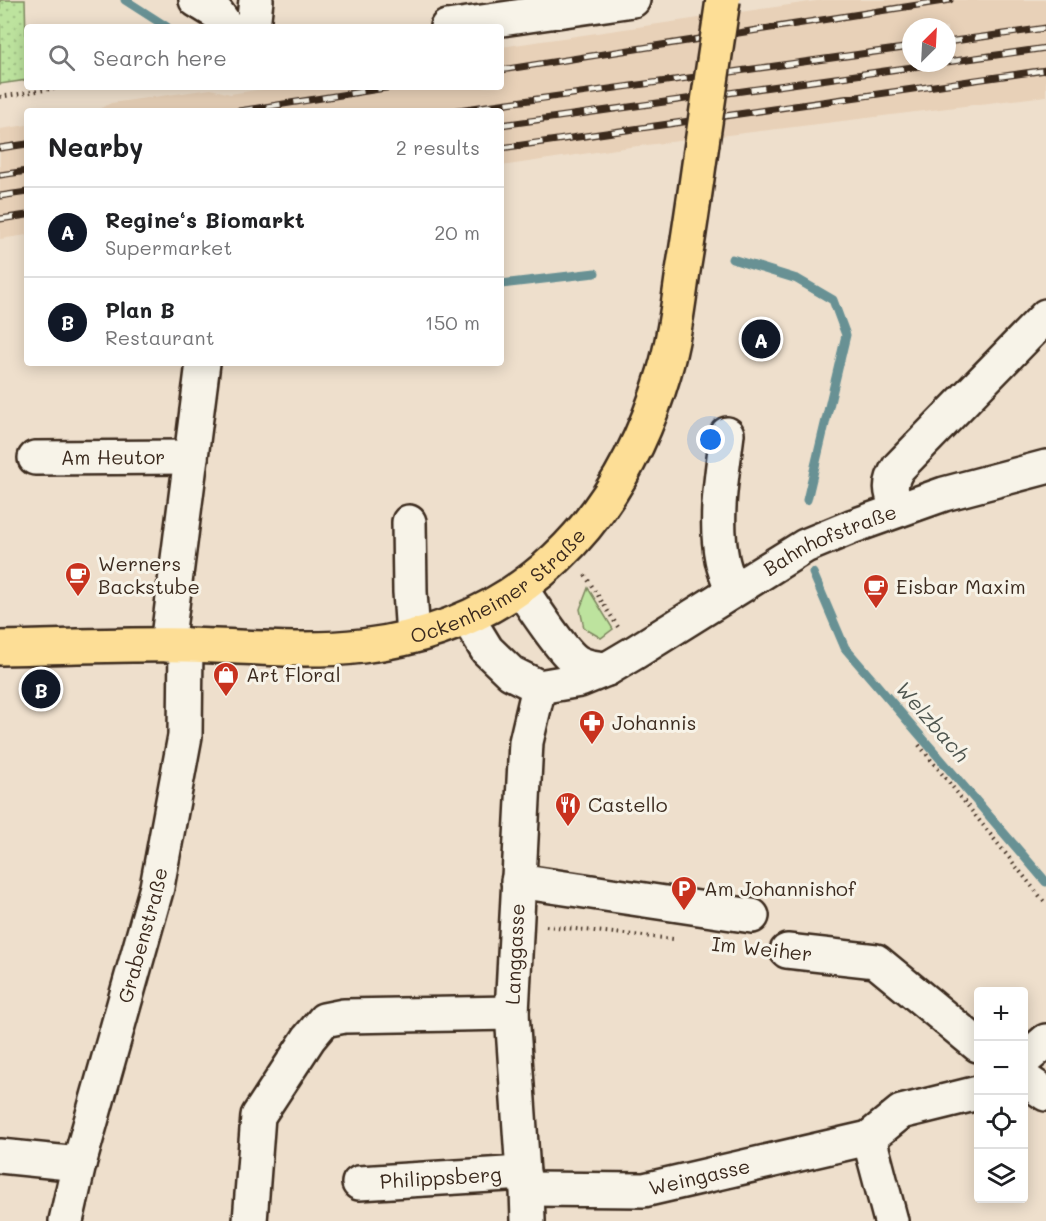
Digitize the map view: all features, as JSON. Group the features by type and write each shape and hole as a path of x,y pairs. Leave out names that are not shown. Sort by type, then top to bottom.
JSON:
{"main road":[{"name":"Ockenheimer Straße","path":"0,648 176,645 301,649 362,646 413,636 468,619 521,589 569,548 602,505 627,465 652,409 674,339 723,0"}],"street":[{"path":"196,0 217,13 225,24"},
{"path":"253,24 256,0"},
{"path":"459,24 529,7 633,0"},
{"name":"Bahnhofstraße","path":"539,687 580,680 620,661 805,546 850,526 898,510 890,493 890,484 899,467 1046,316"},
{"name":"Am Heutor","path":"176,645 191,457 203,366"},
{"path":"727,434 719,491 719,538 722,561 732,590"},
{"name":"Am Heutor","path":"35,458 191,457"},
{"path":"898,510 944,494 1046,467"},
{"path":"409,522 413,636"},
{"path":"521,589 538,616 577,662 592,668 620,661"},
{"path":"468,619 487,650 511,673 539,687"},
{"name":"Grabenstraße","path":"66,1221 79,1164 157,887 185,736 176,645"},
{"name":"Langgasse","path":"526,1194 512,1013 526,742 539,687"},
{"path":"518,881 752,916"},
{"name":"Im Weiher","path":"787,951 876,961 974,1042"},
{"path":"250,1221 258,1116 309,1038 324,1020 366,1016 512,1013"},
{"path":"1028,1056 1046,1041"},
{"path":"1028,1082 1046,1094"},
{"name":"Weingasse","path":"526,1194 644,1190 869,1138 901,1112 974,1094"},
{"path":"869,1138 891,1221"},
{"path":"0,1156 79,1164"},
{"name":"Philippsberg","path":"359,1183 526,1194"}],"path":[{"path":"0,97 44,90"},
{"path":"569,548 620,661"},
{"path":"919,745 1046,904"},
{"path":"516,923 681,940"}],"shaded area":[{"path":"823,0 1046,0 1046,96 630,147 504,166 504,108 102,108 111,103 215,90 230,94 256,90 504,90 504,47"},
{"path":"24,125 24,235 0,239 0,129"}],"green space":[{"path":"0,0 25,0 24,80 0,84"},
{"path":"588,588 613,629 601,638 584,628 580,609"}],"waterway":[{"name":"Welzbach","path":"125,0 162,24"},
{"name":"Welzbach","path":"732,259 797,279 833,300 846,335 807,500"},
{"name":"Welzbach","path":"504,284 595,273"},
{"name":"Welzbach","path":"813,573 845,648 1046,882"}],"railway":[{"path":"504,70 950,0"},
{"path":"956,41 1046,28"},
{"path":"473,108 902,48"},
{"path":"956,61 1046,48"},
{"path":"504,125 902,68"},
{"path":"504,148 1046,70"},
{"path":"258,108 373,90"},
{"path":"0,148 24,144"},
{"path":"0,175 24,171"},
{"path":"0,196 24,192"},
{"path":"0,219 24,215"}],"place":[{"name":"Regine‘s Biomarkt","path":"761,339"},
{"name":"Werners Backstube","path":"78,598"},
{"name":"Eisbar Maxim","path":"876,610"},
{"name":"Plan B","path":"41,689"},
{"name":"Art Floral","path":"226,698"},
{"name":"Johannis","path":"592,746"},
{"name":"Castello","path":"568,828"},
{"name":"Am Johannishof","path":"684,912"}]}
